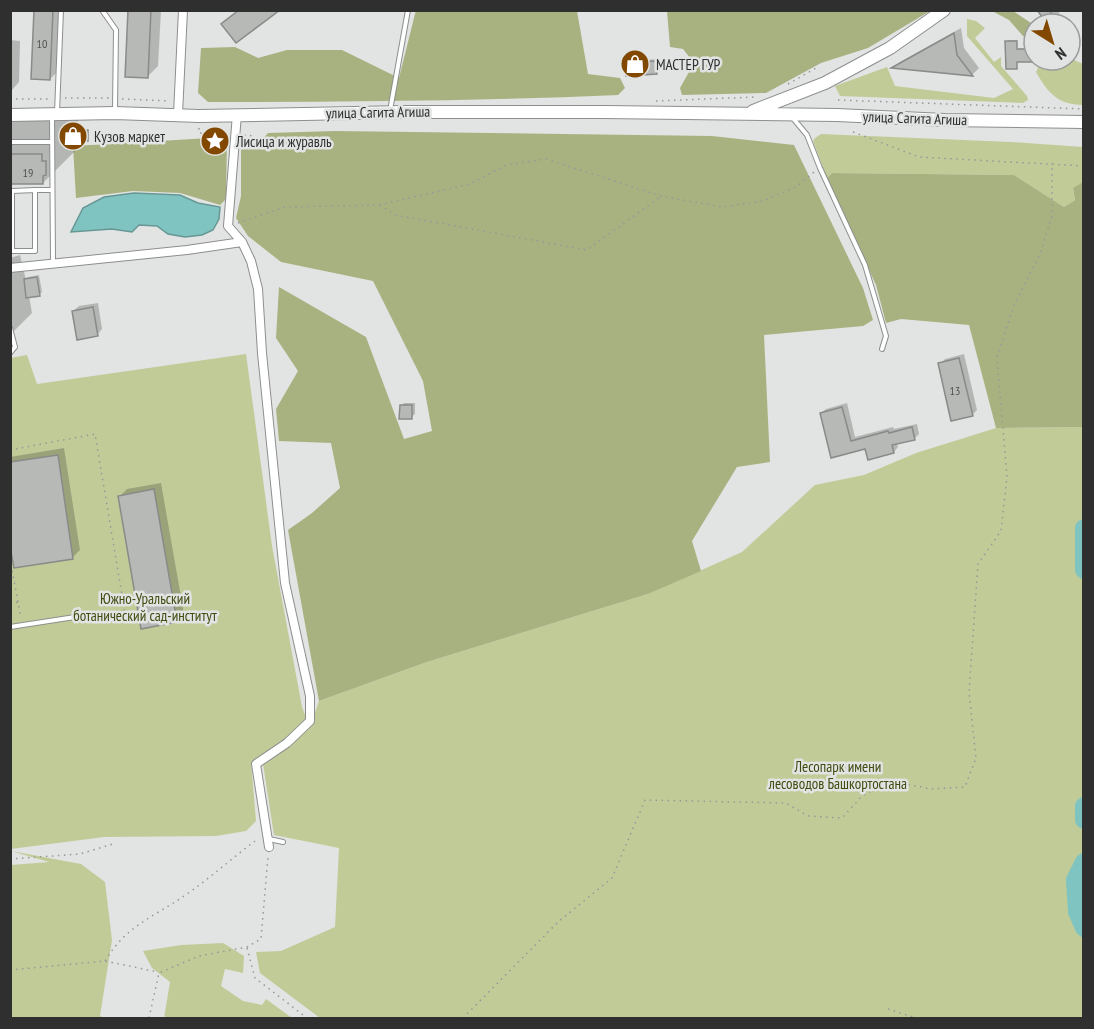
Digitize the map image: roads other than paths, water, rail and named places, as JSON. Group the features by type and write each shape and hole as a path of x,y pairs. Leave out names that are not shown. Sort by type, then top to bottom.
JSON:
{"main road":[{"name":"улица Сагита Агиша","path":"746,114 834,78 890,48 944,10"},
{"name":"улица Сагита Агиша","path":"10,115 178,114 199,116 604,112 790,114 1083,122"}],"street":[{"path":"178,114 183,10"},
{"path":"237,114 228,226 242,242 251,261 258,289 263,364 285,583 309,696 310,722 287,743 256,764 268,843"},
{"path":"10,268 187,250 242,242"}],"lane":[{"path":"53,263 52,142 61,10"},
{"path":"102,10 116,30 115,114"},
{"path":"391,105 408,10"},
{"path":"790,114 807,135 819,168 865,265 886,336 882,349"},
{"path":"10,142 52,142"},
{"path":"46,168 52,168"},
{"path":"35,190 35,251 12,251 12,191 35,190 52,190"},
{"path":"10,328 15,347 10,353"},
{"path":"10,627 75,617 126,620"},
{"path":"268,843 283,842"}],"water":[{"path":"134,193 180,195 198,203 220,207 219,219 213,230 202,235 185,237 168,234 157,226 139,225 132,232 112,229 71,232 83,208 104,197"}],"waterway":[{"path":"1084,528 1084,570"},
{"path":"1084,806 1084,820"},
{"path":"1084,862 1075,880 1077,912 1084,928"}],"place":[{"name":"МАСТЕР ГУР","path":"635,64"},
{"name":"Кузов маркет","path":"73,136"},
{"name":"Лисица и журавль","path":"215,141"}],"park label":[{"name":"Южно-Уральский ботанический сад-институт","path":"145,606"},
{"name":"Лесопарк имени лесоводов Башкортостана","path":"838,774"}]}
